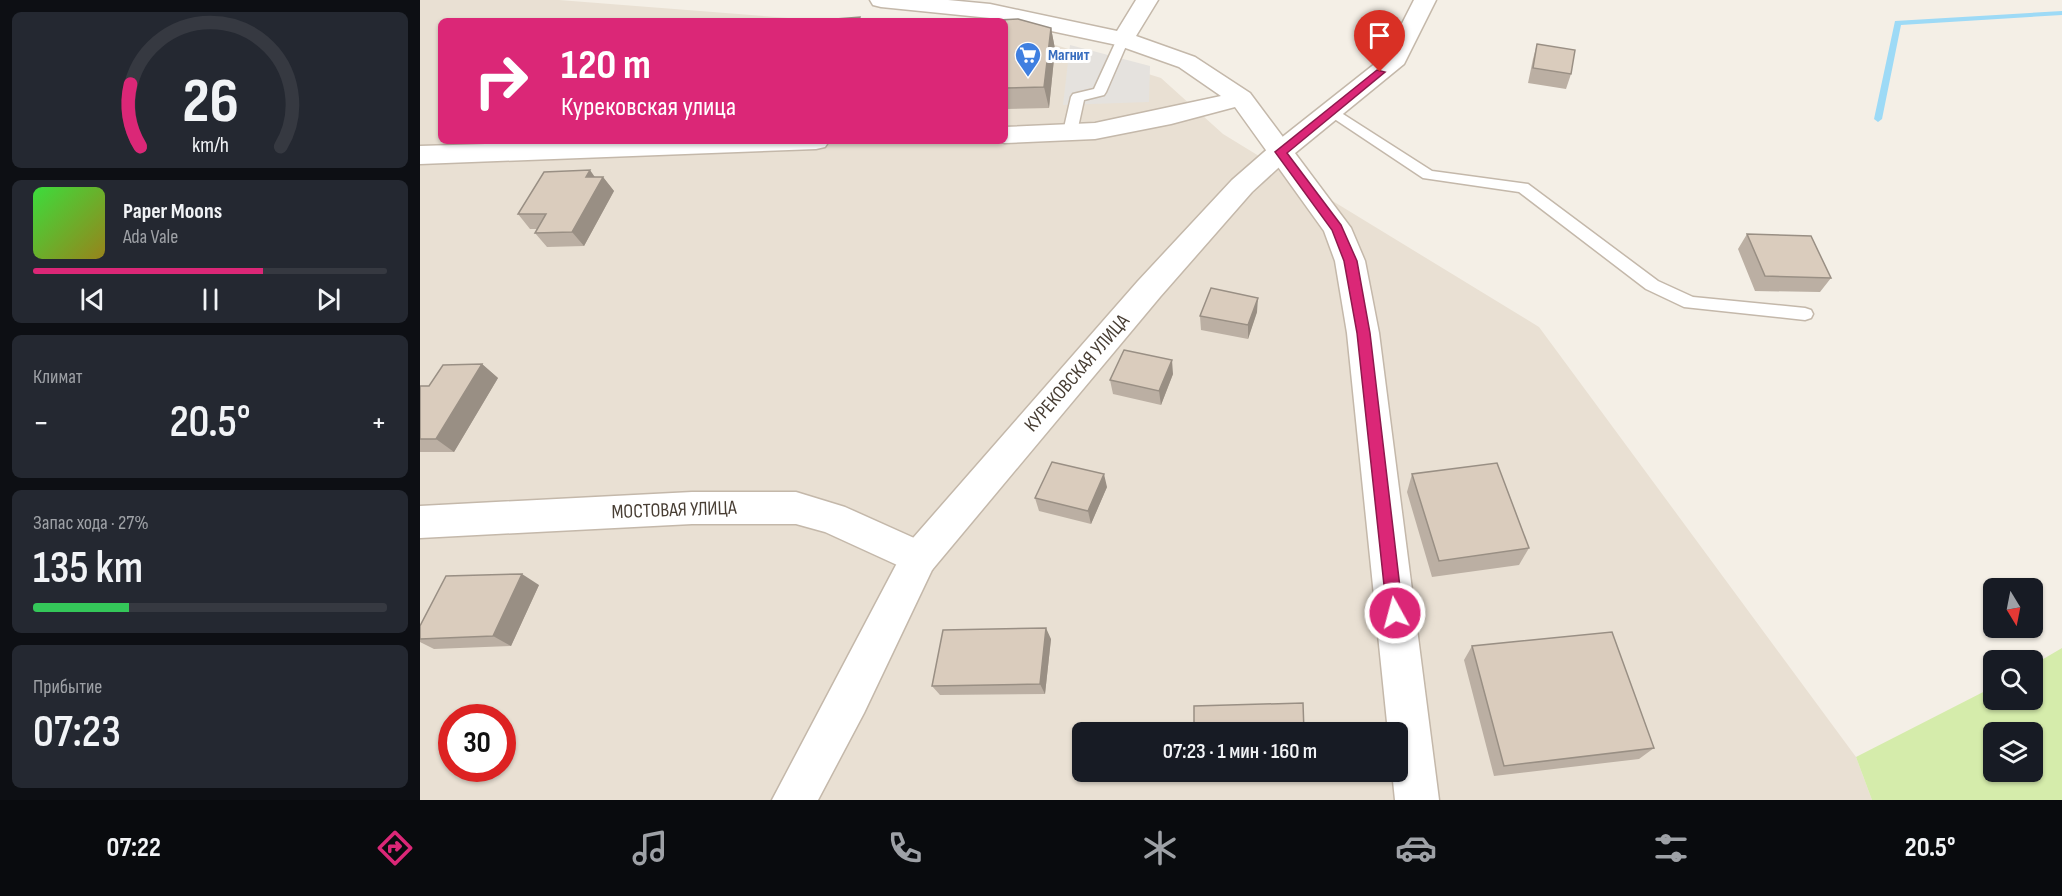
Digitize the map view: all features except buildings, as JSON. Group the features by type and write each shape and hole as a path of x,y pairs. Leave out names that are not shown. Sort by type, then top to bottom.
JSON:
{"street":[{"path":"881,0 990,11 1123,39 1187,62 1241,98 1337,228 1350,261 1363,333 1417,800"},
{"path":"1123,39 1147,0"},
{"name":"КУРЕКОВСКАЯ УЛИЦА","path":"794,800 849,698 919,558 1149,289 1242,186 1280,152 1396,59 1425,0"},
{"path":"1008,135 1095,131 1161,119 1241,98"},
{"path":"420,155 731,144"},
{"name":"МОСТОВАЯ УЛИЦА","path":"420,522 692,508 796,508 832,518 919,558"}],"lane":[{"path":"1070,132 1078,97 1099,92 1123,39"},
{"path":"1332,111 1428,175 1523,188 1652,285 1690,303 1805,314"}],"shaded area":[{"path":"420,0 559,0 789,18 438,18 438,144 1008,144 1008,35 1030,37 1161,78 1223,134 1539,327 1856,757 1872,800 420,800"},
{"path":"1070,45 1150,66 1149,102 1063,105"}],"green space":[{"path":"2062,648 2062,800 1872,800 1856,757 1983,692 1983,710 2043,710 2043,659"}],"waterway":[{"path":"1878,119 1898,23 2062,13"}],"place":[{"name":"Магнит","path":"1028,78"}],"route":[{"path":"1380,72 1280,152 1337,228 1350,261 1363,333 1395,613"}]}
